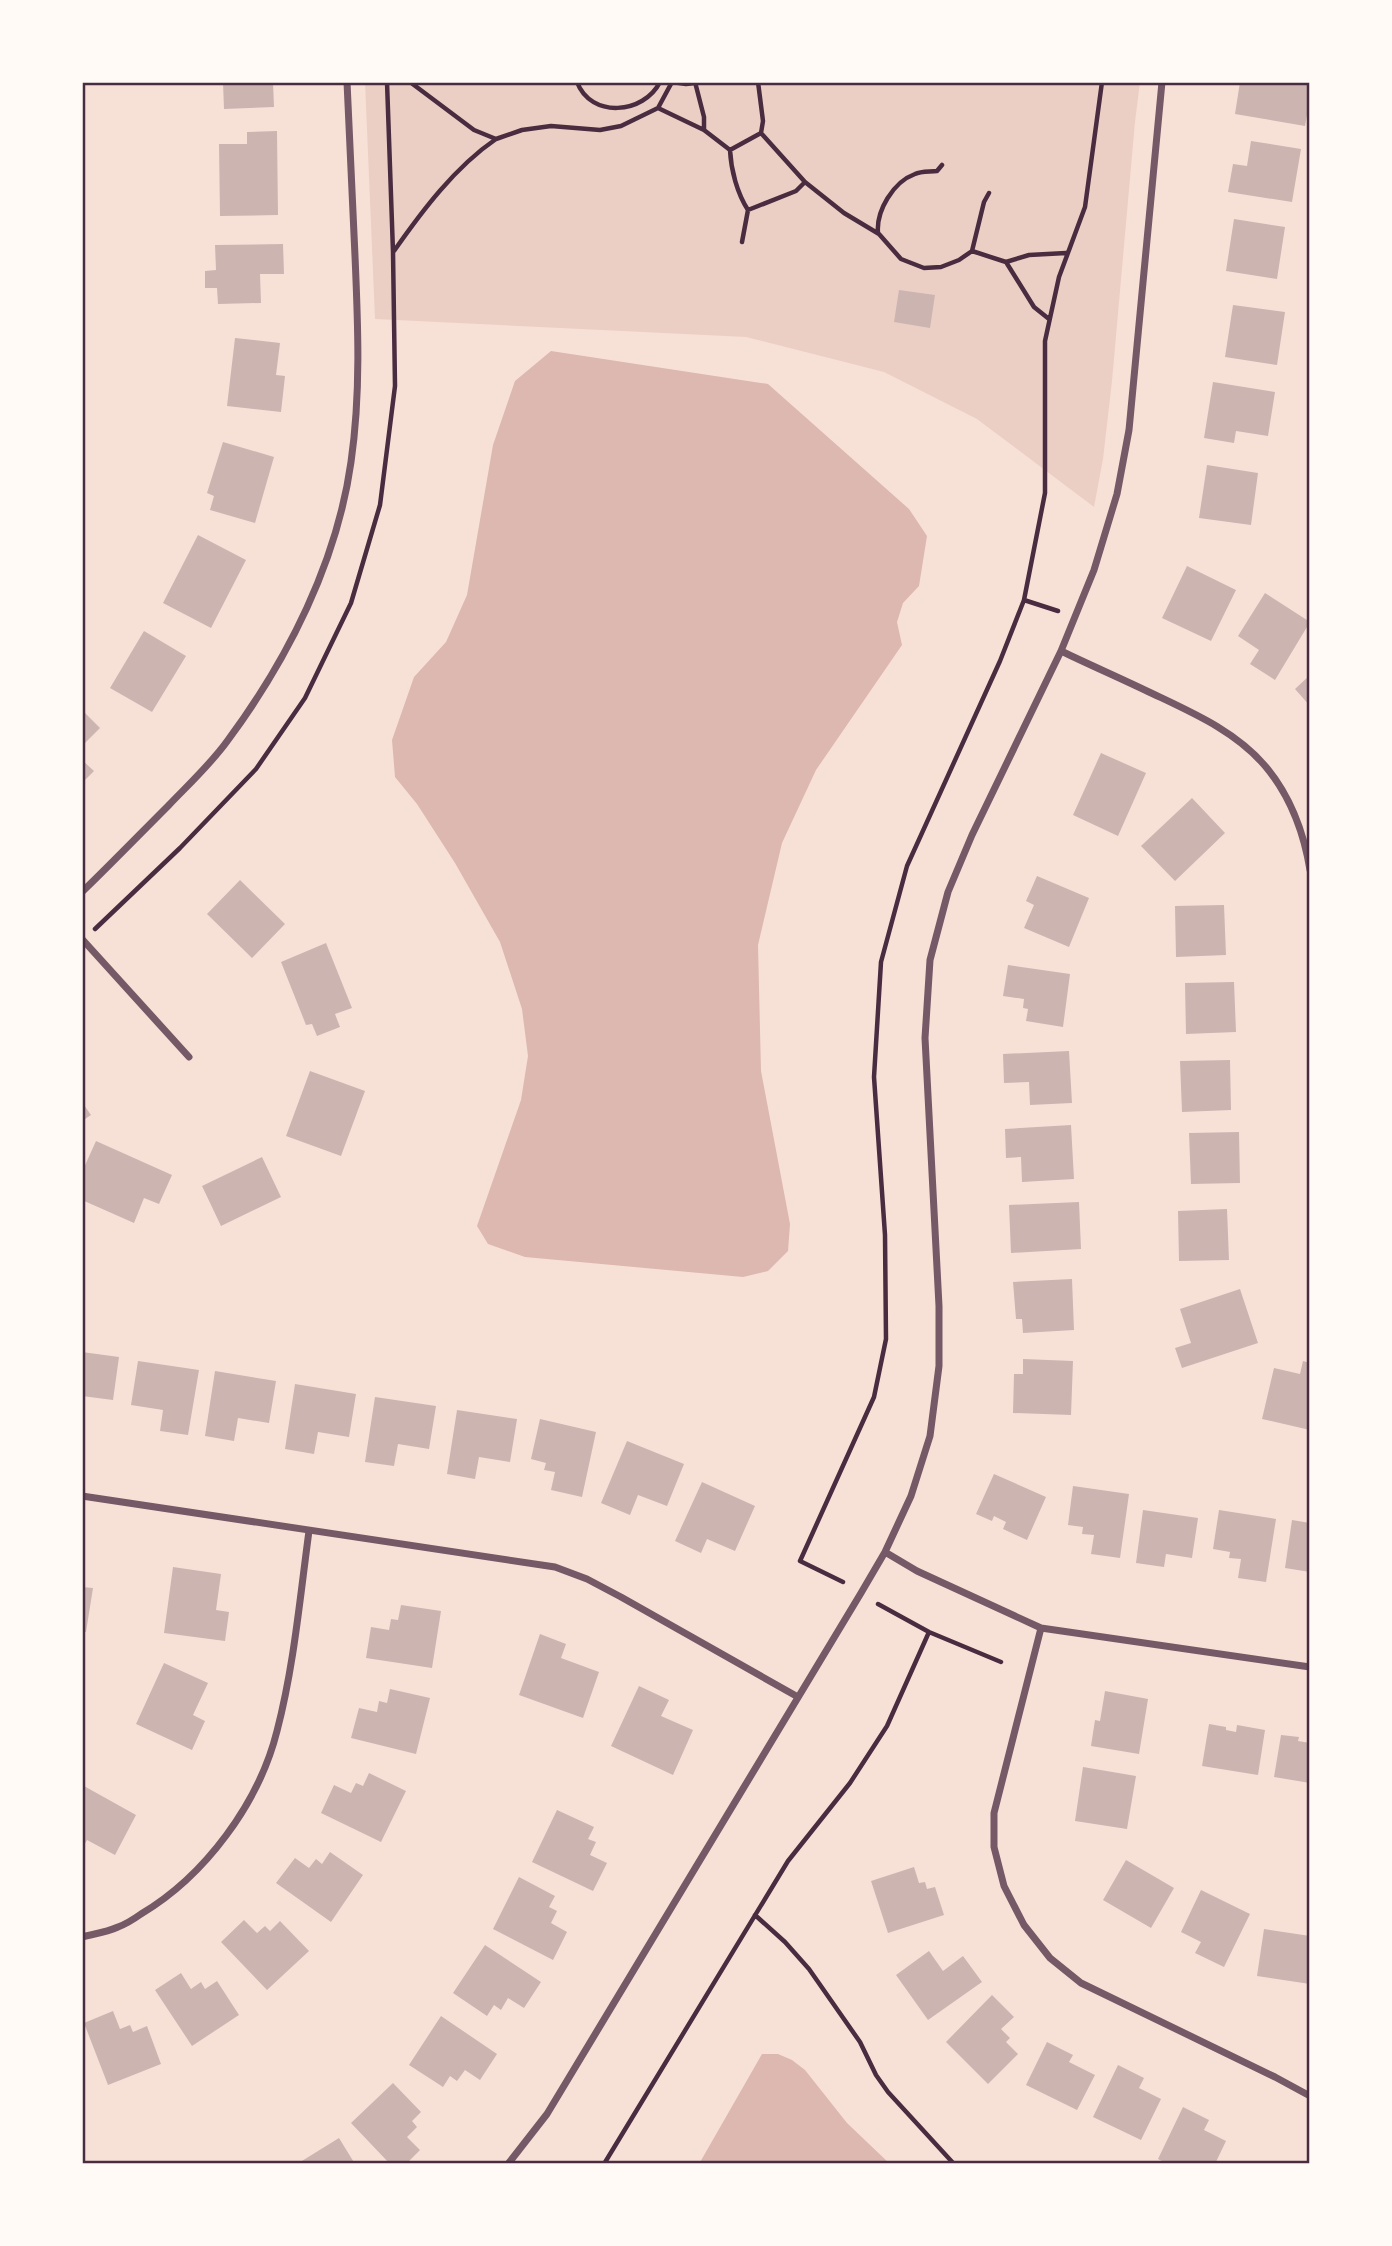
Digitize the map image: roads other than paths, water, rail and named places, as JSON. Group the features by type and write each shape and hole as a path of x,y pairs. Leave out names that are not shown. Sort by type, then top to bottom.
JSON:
{"street":[{"path":"82,892 187,787 227,741 263,687 292,635 320,576 339,519 351,464 358,402 358,331 347,82"},
{"path":"508,2164 547,2114 885,1552 912,1496 930,1436 939,1366 939,1306 925,1038 930,960 948,892 972,835 1061,651 1094,570 1117,494 1129,430 1162,82"},
{"path":"1061,651 1228,732 1266,767 1294,811 1307,850 1310,870"},
{"path":"82,939 189,1057"},
{"path":"82,1496 555,1567 587,1579 621,1597 798,1697"},
{"path":"82,1937 120,1927 158,1904 194,1875 221,1844 243,1809 260,1778 277,1733 287,1688 309,1531"},
{"path":"885,1552 917,1571 1041,1628 1310,1667"},
{"path":"1041,1628 995,1813 994,1847 1004,1886 1024,1925 1050,1958 1081,1983 1310,2096"},
{"path":"1301,2092 1310,2084"}]}
